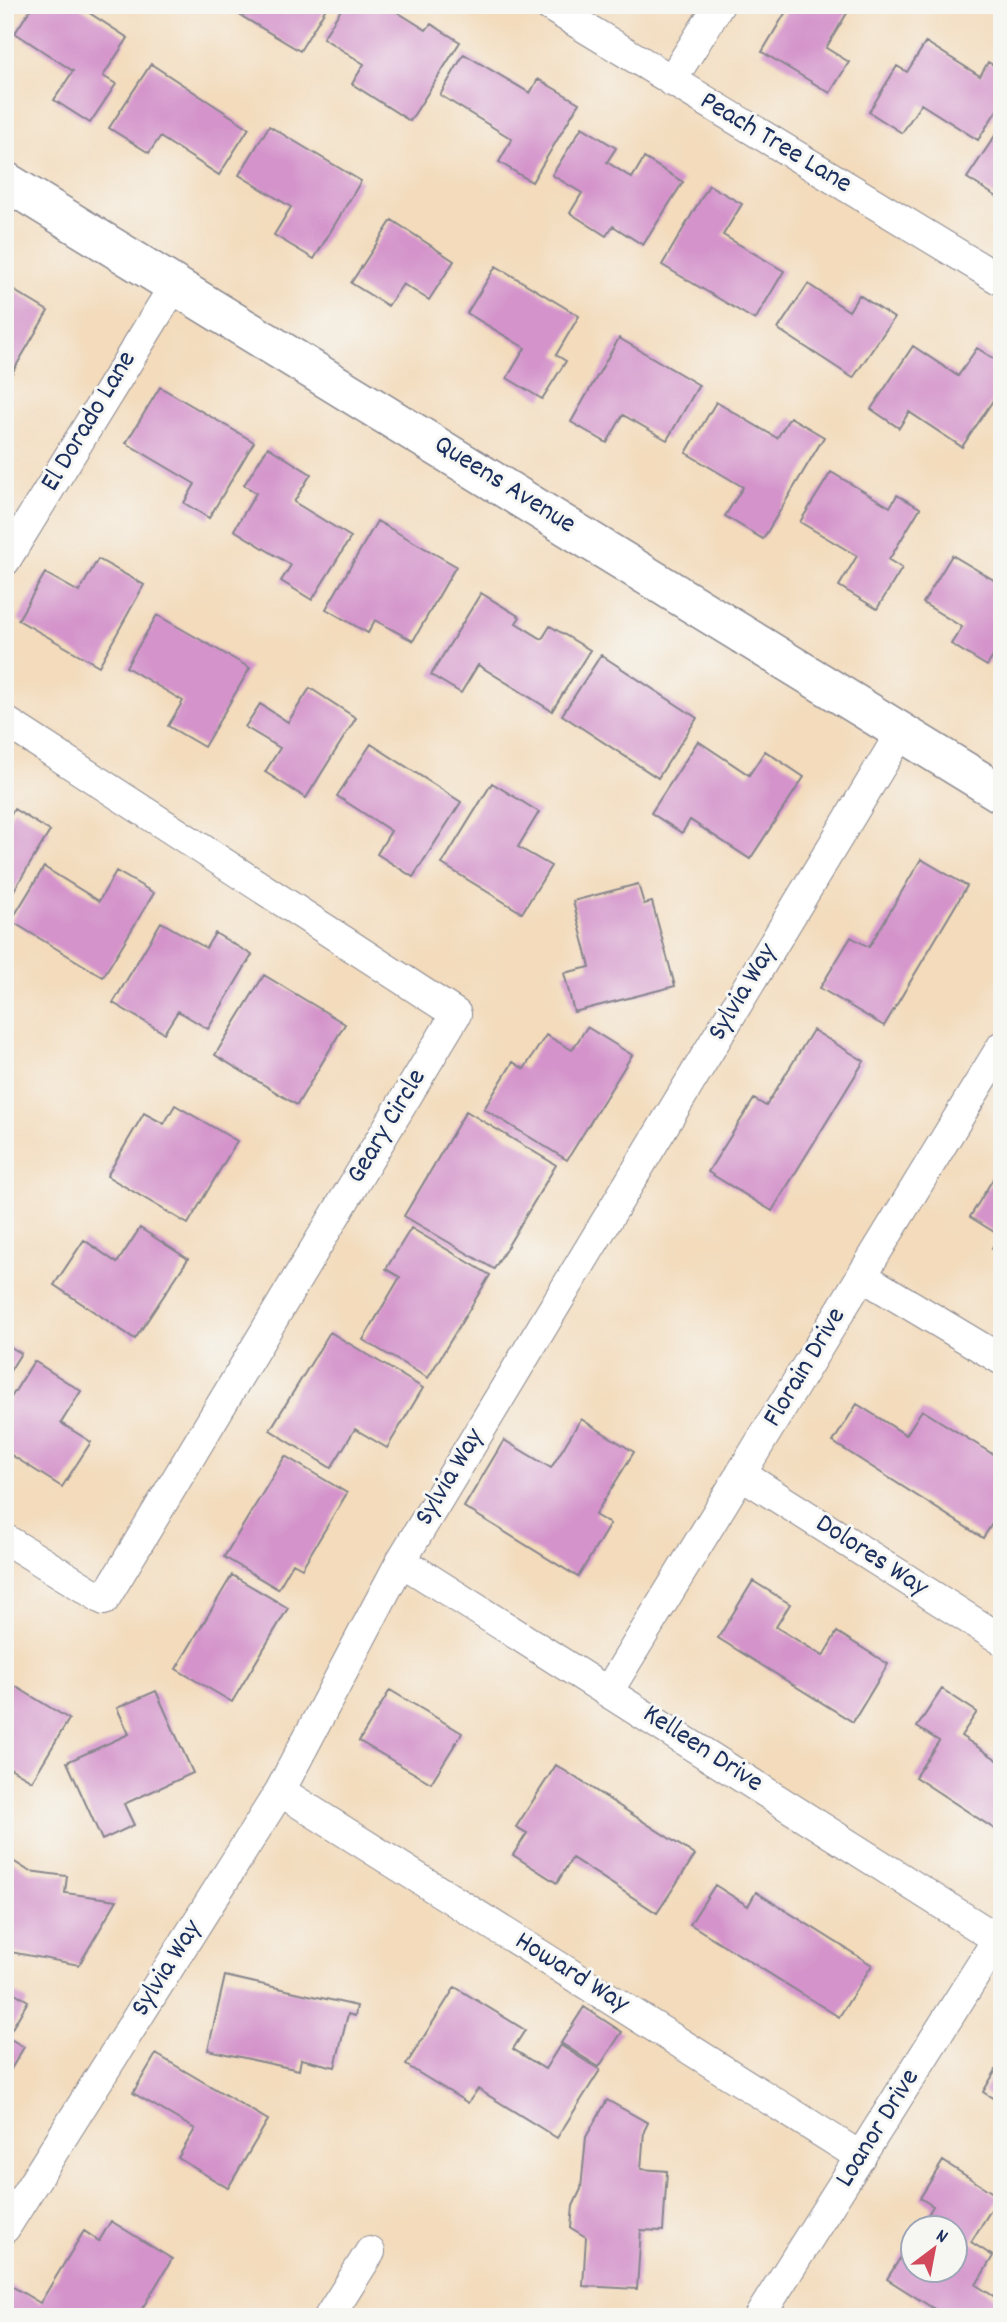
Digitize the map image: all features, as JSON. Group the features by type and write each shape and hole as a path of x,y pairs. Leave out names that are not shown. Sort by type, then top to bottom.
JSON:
{"street":[{"name":"Peach Tree Lane","path":"548,5 1002,281"},
{"path":"671,81 719,5"},
{"name":"Queens Avenue","path":"5,181 176,283 1002,794"},
{"name":"El Dorado Lane","path":"5,561 176,283"},
{"name":"Geary Circle","path":"5,720 456,1014 104,1600 5,1539"},
{"name":"Sylvia Way","path":"5,2228 280,1791 401,1561 902,732"},
{"name":"Florain Drive","path":"609,1690 862,1276 997,1064"},
{"path":"862,1276 1002,1360"},
{"name":"Dolores Way","path":"741,1474 1002,1640"},
{"name":"Kelleen Drive","path":"401,1561 609,1690 1000,1941"},
{"name":"Howard Way","path":"280,1791 861,2157"},
{"name":"Loanor Drive","path":"759,2317 1000,1941"},
{"path":"329,2317 370,2252"}],"building":[{"path":"33,5 77,5 128,38 103,76 116,84 90,123 54,100 73,71 15,33"},
{"path":"223,5 328,5 300,51"},
{"path":"344,5 386,5 426,30 431,24 460,42 410,121 352,84 364,64 323,38"},
{"path":"790,5 852,5 826,48 849,62 830,93 762,52"},
{"path":"926,42 980,76 988,62 1002,70 1002,102 978,140 921,104 902,133 869,112 897,66 907,72"},
{"path":"464,54 530,93 538,79 579,103 532,182 499,162 512,139 440,95"},
{"path":"151,64 249,128 219,175 160,137 149,153 109,128"},
{"path":"1002,125 1002,200 967,178"},
{"path":"269,126 361,181 314,259 274,235 291,207 239,175"},
{"path":"582,127 616,148 607,162 632,178 644,158 683,182 643,245 613,226 606,236 570,213 582,193 552,175"},
{"path":"709,185 742,204 723,235 784,271 755,320 662,265"},
{"path":"392,220 454,261 429,300 403,284 388,306 351,283"},
{"path":"496,266 579,316 556,355 566,361 542,399 507,378 525,348 467,313"},
{"path":"808,284 849,311 859,295 894,318 853,378 778,329"},
{"path":"8,287 48,311 5,385 5,292"},
{"path":"619,338 699,385 667,440 623,415 607,443 571,422"},
{"path":"913,346 958,376 977,348 1002,364 1002,387 962,447 909,412 899,428 871,409"},
{"path":"160,387 254,442 209,518 184,503 195,484 126,443"},
{"path":"716,402 777,438 790,417 824,437 763,539 725,516 743,487 686,453"},
{"path":"268,447 311,474 294,502 351,537 312,600 281,581 291,565 234,530 256,493 244,485"},
{"path":"831,472 890,507 897,495 920,508 889,560 902,568 877,609 839,586 857,556 800,522"},
{"path":"377,521 456,566 413,641 375,620 368,633 326,609"},
{"path":"952,555 1002,585 1002,643 987,666 951,644 962,627 923,603"},
{"path":"98,559 144,585 99,666 18,620 45,573 79,592"},
{"path":"481,593 520,617 516,623 542,639 550,626 590,650 552,711 478,665 461,693 431,675"},
{"path":"157,615 250,668 204,747 168,726 183,701 126,667"},
{"path":"601,655 697,718 658,778 562,715"},
{"path":"310,688 356,718 306,798 265,772 280,748 245,727 260,704 288,722"},
{"path":"698,741 749,775 765,751 804,777 750,859 690,820 682,833 651,813"},
{"path":"371,744 461,802 413,877 377,854 391,831 337,796"},
{"path":"492,783 539,812 518,847 551,866 522,913 442,864"},
{"path":"14,809 50,831 5,905 5,824"},
{"path":"921,859 967,886 884,1026 820,988 851,937 869,947"},
{"path":"44,867 99,901 116,871 154,893 103,977 11,921"},
{"path":"638,884 644,904 652,902 675,986 574,1012 564,973 590,967 573,901"},
{"path":"161,922 206,948 215,933 252,955 208,1029 178,1011 164,1033 113,1003"},
{"path":"264,975 345,1024 297,1105 215,1055"},
{"path":"587,1027 632,1055 567,1160 484,1109 513,1062 524,1069 546,1035 572,1050"},
{"path":"813,1030 864,1061 772,1211 708,1172 754,1099 766,1106"},
{"path":"175,1105 237,1141 188,1224 107,1176 144,1113 164,1124"},
{"path":"466,1111 556,1165 494,1269 404,1216"},
{"path":"1002,1164 1002,1253 992,1248 999,1235 970,1217"},
{"path":"140,1228 188,1259 135,1339 54,1285 84,1240 117,1263"},
{"path":"411,1228 490,1275 428,1378 363,1340 400,1277 386,1269"},
{"path":"330,1332 423,1388 387,1448 355,1429 331,1468 270,1430"},
{"path":"5,1344 21,1353 5,1379"},
{"path":"34,1361 81,1391 61,1423 91,1442 62,1487 5,1451 5,1407"},
{"path":"857,1404 906,1435 922,1410 1002,1460 1002,1508 983,1538 833,1442"},
{"path":"581,1419 634,1452 595,1515 610,1524 578,1577 464,1507 504,1440 551,1468"},
{"path":"285,1456 347,1493 302,1568 293,1563 278,1589 224,1557"},
{"path":"232,1575 288,1608 232,1702 176,1669"},
{"path":"753,1581 790,1604 776,1627 823,1656 837,1632 888,1664 853,1722 718,1638"},
{"path":"5,1680 69,1719 32,1781 5,1765"},
{"path":"942,1689 977,1712 961,1736 1002,1763 1002,1834 915,1777 939,1741 917,1727"},
{"path":"390,1690 462,1733 431,1783 359,1741"},
{"path":"156,1691 193,1773 124,1804 134,1825 102,1840 67,1762 129,1734 117,1708"},
{"path":"556,1765 695,1855 657,1913 572,1858 557,1883 513,1855 527,1833 516,1827"},
{"path":"5,1856 29,1871 67,1876 65,1893 117,1900 79,1965 5,1951"},
{"path":"715,1885 748,1906 756,1892 872,1965 839,2017 690,1924"},
{"path":"225,1976 357,2006 355,2016 348,2014 335,2067 301,2059 299,2070 208,2050"},
{"path":"5,1987 28,2001 7,2037 24,2047 5,2079"},
{"path":"455,1987 525,2030 513,2049 545,2069 560,2045 600,2070 557,2138 478,2089 468,2103 406,2065"},
{"path":"584,2007 622,2032 599,2067 561,2043"},
{"path":"156,2054 268,2120 228,2188 178,2158 195,2129 133,2093"},
{"path":"1002,2060 1002,2104 983,2092"},
{"path":"607,2100 648,2123 644,2131 641,2169 667,2171 663,2231 641,2230 637,2289 583,2286 586,2237 571,2228 573,2206 581,2189 586,2137"},
{"path":"943,2161 999,2197 971,2242 993,2256 976,2285 1001,2301 991,2317 947,2317 887,2279 898,2261 898,2284 968,2284 968,2214 928,2214 933,2206 920,2198"},
{"path":"111,2221 172,2259 137,2317 5,2317 8,2284 40,2303 84,2231 99,2241"}]}
